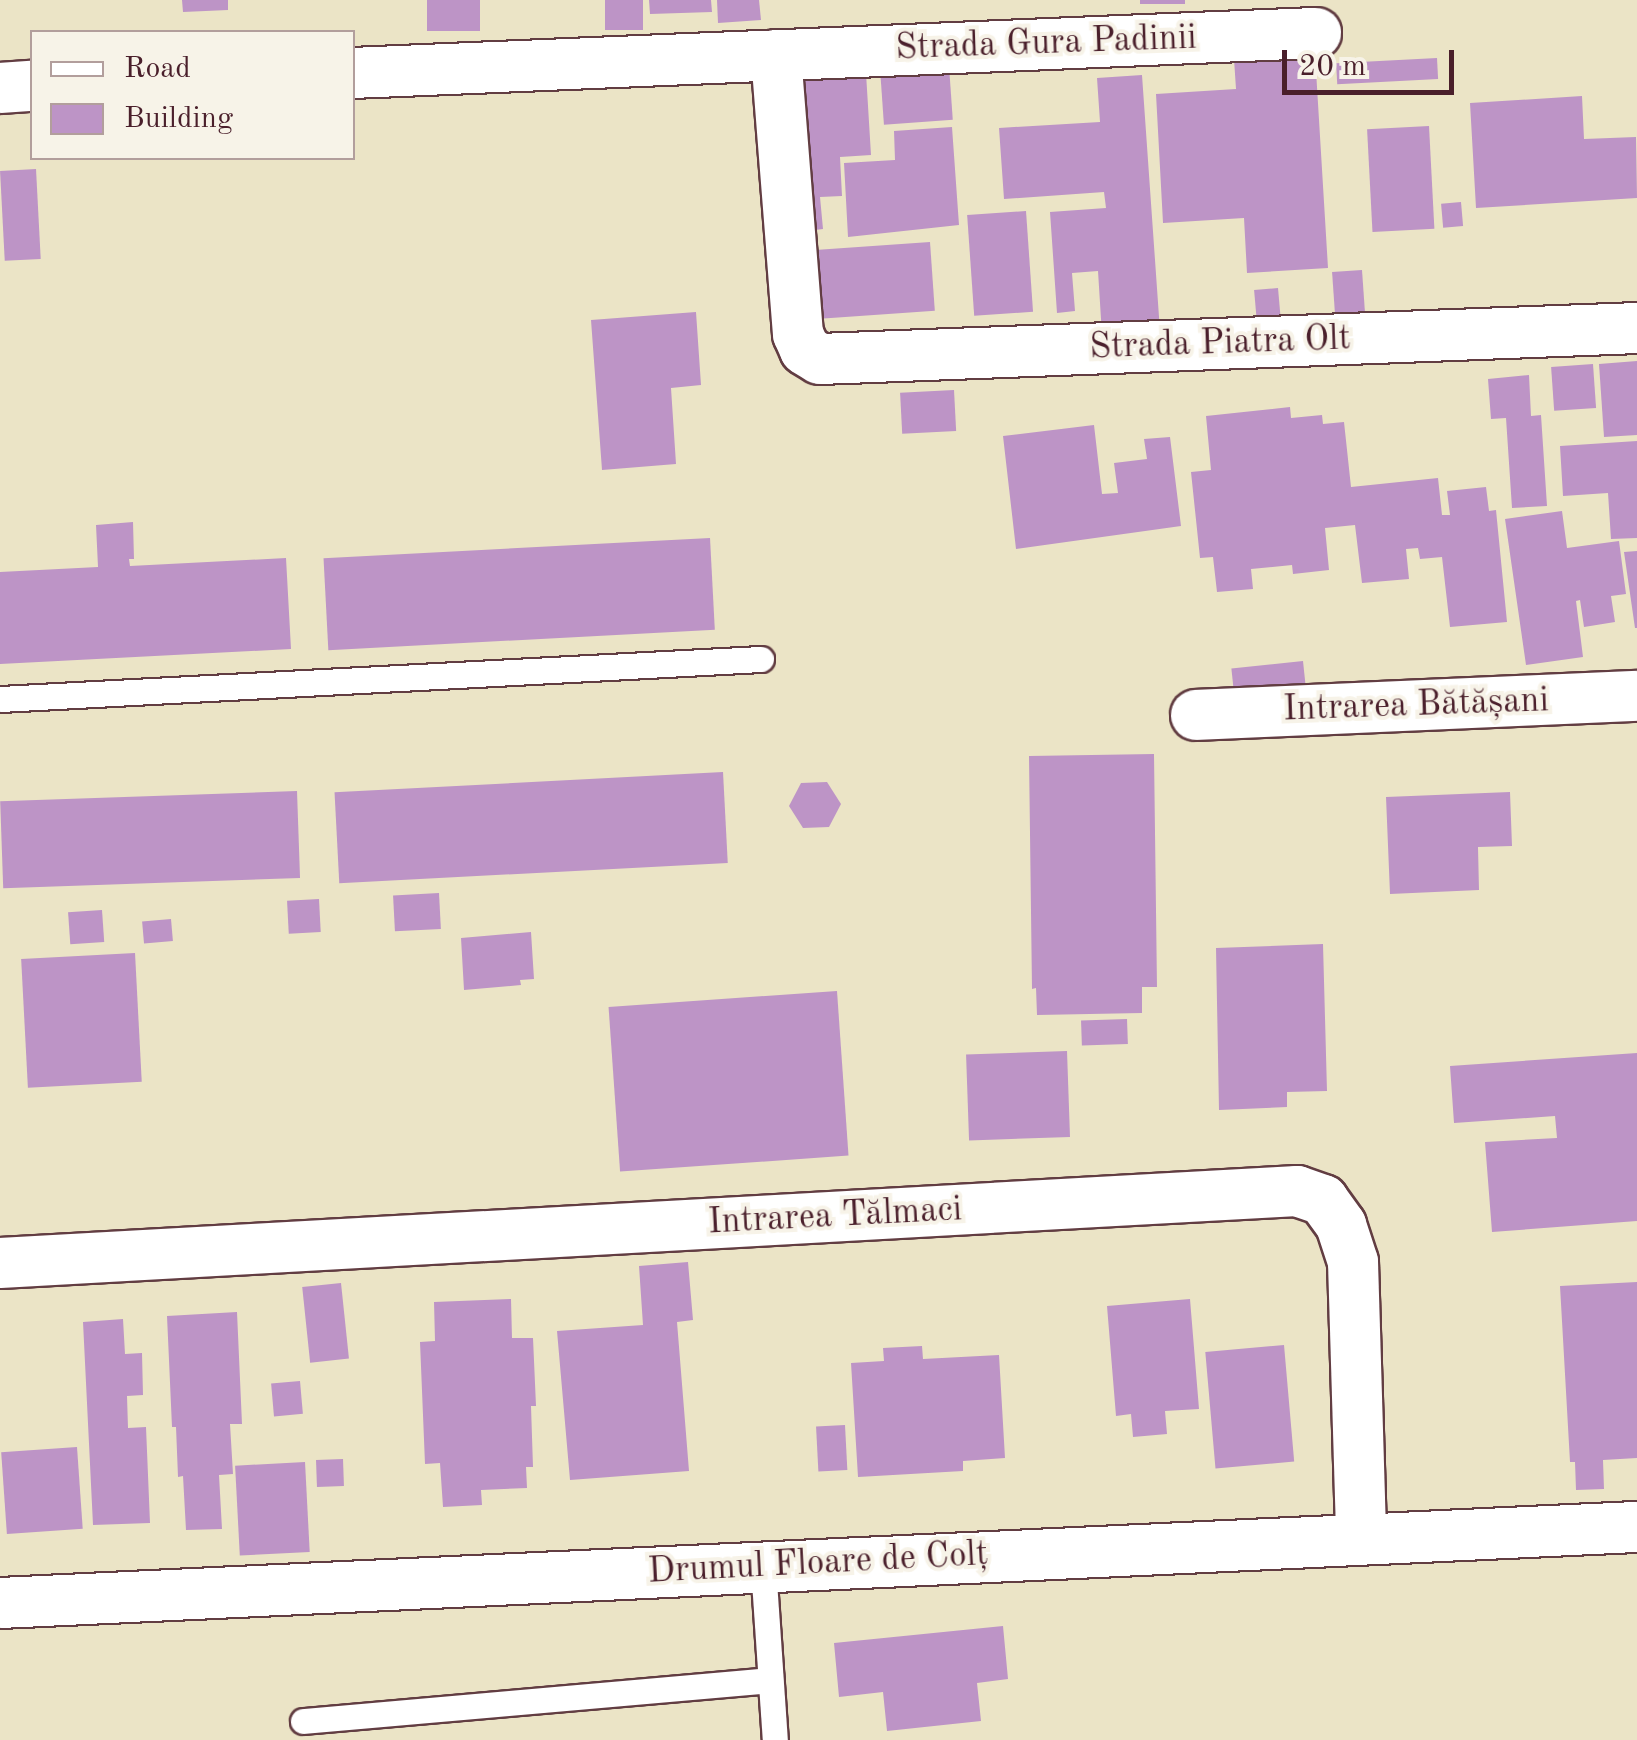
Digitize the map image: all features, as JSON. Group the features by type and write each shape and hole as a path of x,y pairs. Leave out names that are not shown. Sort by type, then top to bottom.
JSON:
{"street":[{"name":"Strada Gura Padinii","path":"355,73 1316,33"},
{"name":"Strada Piatra Olt","path":"776,54 798,334 806,350 820,359 1637,328"},
{"path":"0,88 30,86"},
{"name":"Intrarea Bătășani","path":"1196,714 1637,696"},
{"name":"Intrarea Tălmaci","path":"0,1263 1296,1192 1323,1200 1341,1226 1353,1262 1361,1539"},
{"name":"Drumul Floare de Colț","path":"0,1603 1637,1527"}],"lane":[{"path":"0,699 761,659"},
{"path":"763,1566 774,1740"},
{"path":"303,1721 770,1680"}],"building":[{"path":"182,0 228,0 228,10 183,12"},
{"path":"427,0 480,0 480,31 427,31"},
{"path":"605,0 643,0 643,30 605,30"},
{"path":"649,0 711,0 712,12 650,14"},
{"path":"717,0 759,0 761,20 718,23"},
{"path":"1140,0 1185,0 1185,4 1140,4"},
{"path":"1315,54 1328,268 1247,273 1244,218 1163,223 1156,94 1236,89 1234,59"},
{"path":"1437,58 1438,79 1337,84 1336,63"},
{"path":"949,66 953,120 884,125 880,71"},
{"path":"866,73 871,155 840,157 842,196 820,197 823,229 799,232 789,78"},
{"path":"1142,75 1160,331 1102,335 1098,271 1072,273 1075,311 1057,313 1050,212 1106,208 1104,192 1004,199 999,128 1100,122 1097,78"},
{"path":"1582,96 1584,139 1636,137 1637,198 1476,208 1470,103"},
{"path":"1429,126 1434,229 1372,232 1367,129"},
{"path":"952,127 959,225 848,237 844,163 895,160 894,131"},
{"path":"36,169 41,259 5,261 0,171"},
{"path":"1461,202 1463,226 1443,228 1441,204"},
{"path":"1026,211 1033,312 974,316 967,215"},
{"path":"930,242 935,311 820,319 815,250"},
{"path":"1362,270 1366,323 1336,325 1332,272"},
{"path":"1278,288 1281,325 1257,327 1254,290"},
{"path":"696,312 701,385 671,388 676,464 602,470 591,320"},
{"path":"1637,361 1637,435 1604,437 1599,364"},
{"path":"1593,364 1596,408 1554,411 1551,367"},
{"path":"1529,375 1531,416 1541,415 1547,506 1512,508 1506,418 1491,419 1488,379"},
{"path":"954,390 956,431 902,434 900,393"},
{"path":"1290,407 1291,418 1322,415 1323,424 1344,422 1351,487 1438,478 1442,515 1450,515 1447,491 1486,487 1489,511 1496,510 1507,622 1450,627 1442,557 1420,559 1418,548 1406,549 1409,579 1362,583 1355,525 1325,528 1329,570 1293,574 1292,565 1251,569 1253,589 1217,592 1213,557 1200,558 1191,472 1211,470 1206,416"},
{"path":"1094,425 1102,494 1118,493 1114,463 1147,459 1144,439 1170,437 1181,526 1016,549 1003,436"},
{"path":"1637,441 1637,538 1611,539 1608,493 1563,496 1560,446"},
{"path":"1562,511 1567,548 1619,541 1626,594 1611,596 1615,622 1584,627 1580,600 1576,601 1583,657 1526,665 1505,519"},
{"path":"133,522 134,559 129,559 130,566 286,558 291,649 0,664 0,572 98,567 96,525"},
{"path":"710,538 715,630 328,650 324,558"},
{"path":"1637,551 1637,628 1635,628 1624,552"},
{"path":"1303,661 1307,701 1236,708 1231,669"},
{"path":"1154,754 1157,987 1142,987 1142,1013 1037,1015 1036,988 1032,989 1029,756"},
{"path":"723,772 728,863 339,883 335,792"},
{"path":"827,782 841,804 829,827 803,828 789,806 801,783"},
{"path":"297,791 300,878 3,888 0,801"},
{"path":"1510,792 1512,846 1478,847 1479,890 1390,894 1386,797"},
{"path":"439,893 441,929 395,931 393,895"},
{"path":"319,899 321,932 289,934 287,901"},
{"path":"102,910 104,942 70,944 68,912"},
{"path":"171,919 173,941 144,943 142,922"},
{"path":"531,932 534,979 520,980 521,985 464,990 461,938"},
{"path":"1323,944 1327,1091 1287,1092 1287,1107 1219,1110 1216,948"},
{"path":"135,953 142,1082 28,1088 21,959"},
{"path":"837,991 849,1156 620,1172 609,1007"},
{"path":"1127,1019 1128,1044 1082,1046 1081,1021"},
{"path":"1067,1051 1070,1137 969,1140 966,1055"},
{"path":"1637,1053 1637,1221 1492,1232 1485,1142 1557,1138 1555,1116 1454,1123 1450,1066"},
{"path":"688,1262 693,1320 677,1322 689,1471 570,1480 557,1331 643,1325 639,1266"},
{"path":"1637,1282 1637,1458 1603,1460 1604,1489 1576,1490 1575,1462 1570,1462 1560,1286"},
{"path":"341,1283 349,1359 310,1363 302,1287"},
{"path":"511,1299 512,1338 533,1338 536,1406 531,1406 533,1467 526,1467 527,1488 481,1490 482,1505 443,1507 440,1463 425,1464 420,1342 435,1341 434,1302"},
{"path":"1190,1299 1199,1409 1165,1411 1167,1434 1133,1437 1131,1414 1116,1416 1107,1306"},
{"path":"237,1312 242,1424 230,1424 233,1474 219,1475 222,1529 186,1530 183,1476 178,1477 176,1427 172,1427 167,1316"},
{"path":"123,1319 125,1354 142,1353 143,1395 127,1396 128,1428 146,1427 150,1523 93,1525 83,1322"},
{"path":"1284,1345 1294,1462 1215,1468 1205,1352"},
{"path":"922,1346 923,1359 999,1355 1005,1458 963,1461 963,1471 858,1477 851,1363 884,1361 883,1348"},
{"path":"300,1381 303,1414 274,1416 271,1384"},
{"path":"845,1425 847,1470 818,1471 816,1427"},
{"path":"77,1447 83,1529 7,1534 1,1452"},
{"path":"343,1459 344,1486 317,1487 316,1460"},
{"path":"305,1462 310,1552 240,1556 235,1466"},
{"path":"1003,1626 1008,1679 977,1683 981,1721 887,1731 883,1692 839,1697 834,1643"}]}
